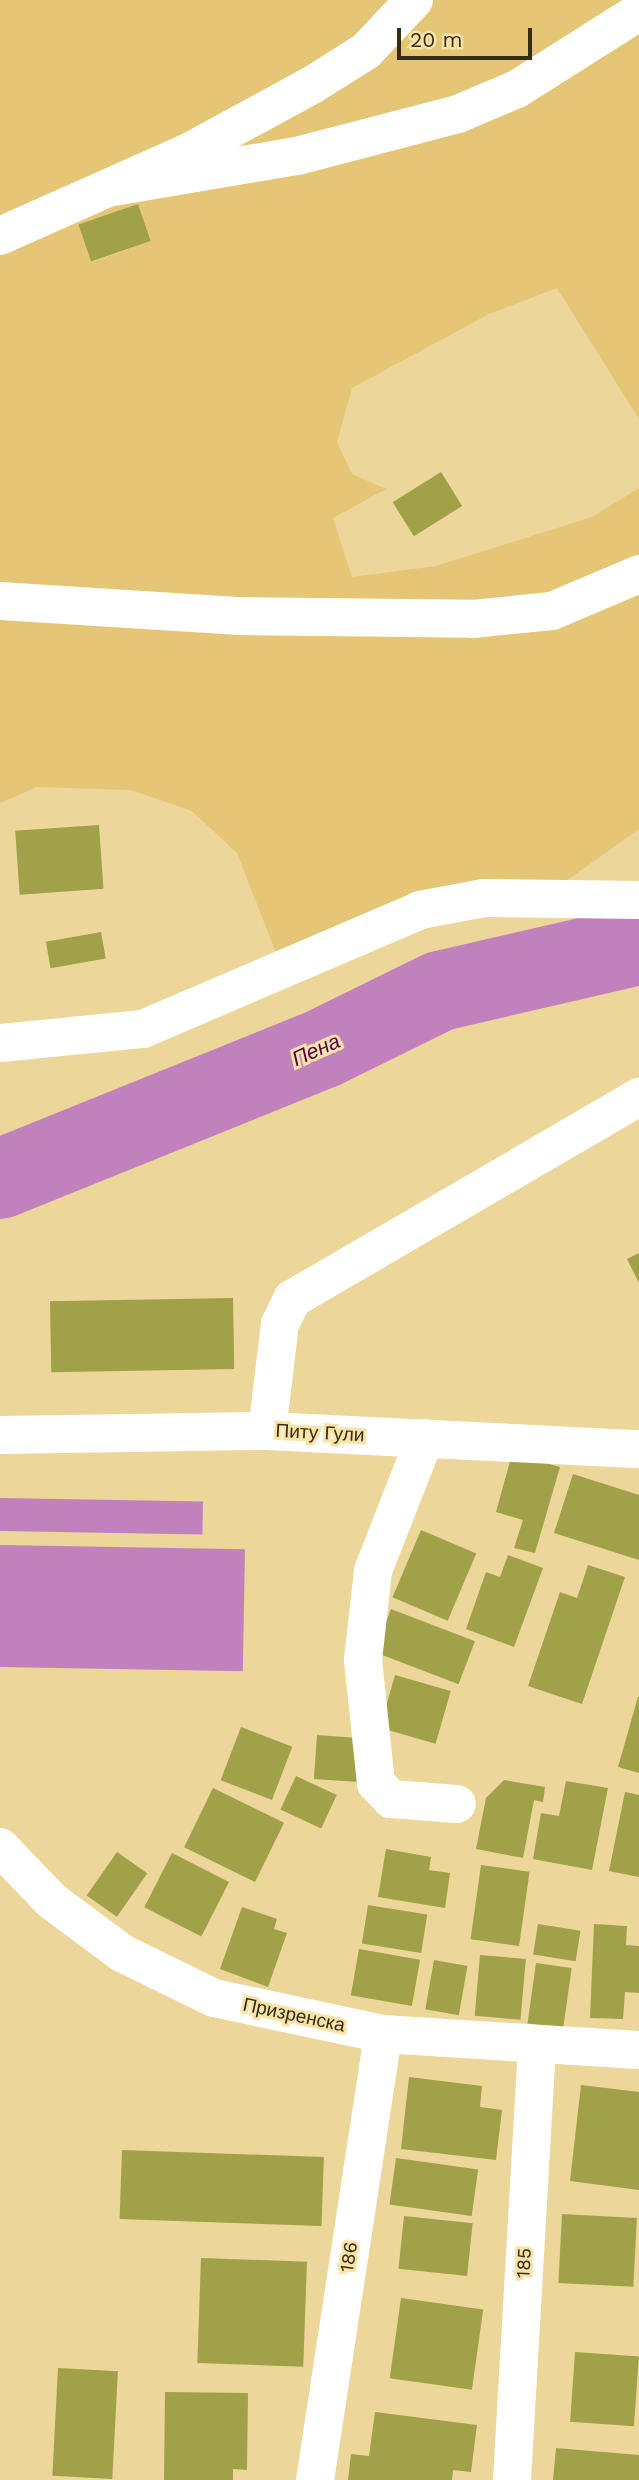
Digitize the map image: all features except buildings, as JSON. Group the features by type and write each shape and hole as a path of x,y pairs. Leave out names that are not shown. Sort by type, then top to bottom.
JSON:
{"street":[{"path":"0,236 113,187 312,85 366,51 414,0"},
{"path":"113,187 297,156 458,114 517,89 639,12"},
{"path":"0,601 241,616 473,619 552,611 639,574"},
{"path":"0,1043 143,1030 420,909 484,898 639,900"},
{"path":"267,1431 280,1324 292,1299 639,1097"},
{"name":"Питу Гули","path":"0,1434 267,1431 639,1449"},
{"path":"425,1438 373,1571 363,1660 376,1783 391,1799 457,1804"},
{"name":"Призренска","path":"0,1847 52,1901 122,1953 214,1998 383,2034 639,2050"},
{"name":"186","path":"315,2480 383,2034"},
{"name":"185","path":"512,2480 537,2045"}],"shaded area":[{"path":"0,0 639,0 639,419 557,288 489,314 352,388 337,442 352,474 386,489 333,518 352,577 436,566 592,517 639,488 639,829 538,901 484,898 283,971 237,853 192,811 131,790 37,787 0,803","holes":["138,204 151,241 92,262 79,225"]},
{"path":"0,1498 203,1502 202,1535 0,1531"},
{"path":"0,1545 245,1549 243,1671 0,1667"}],"waterway":[{"name":"Пена","path":"0,1179 322,1049 440,991 639,945"}]}
